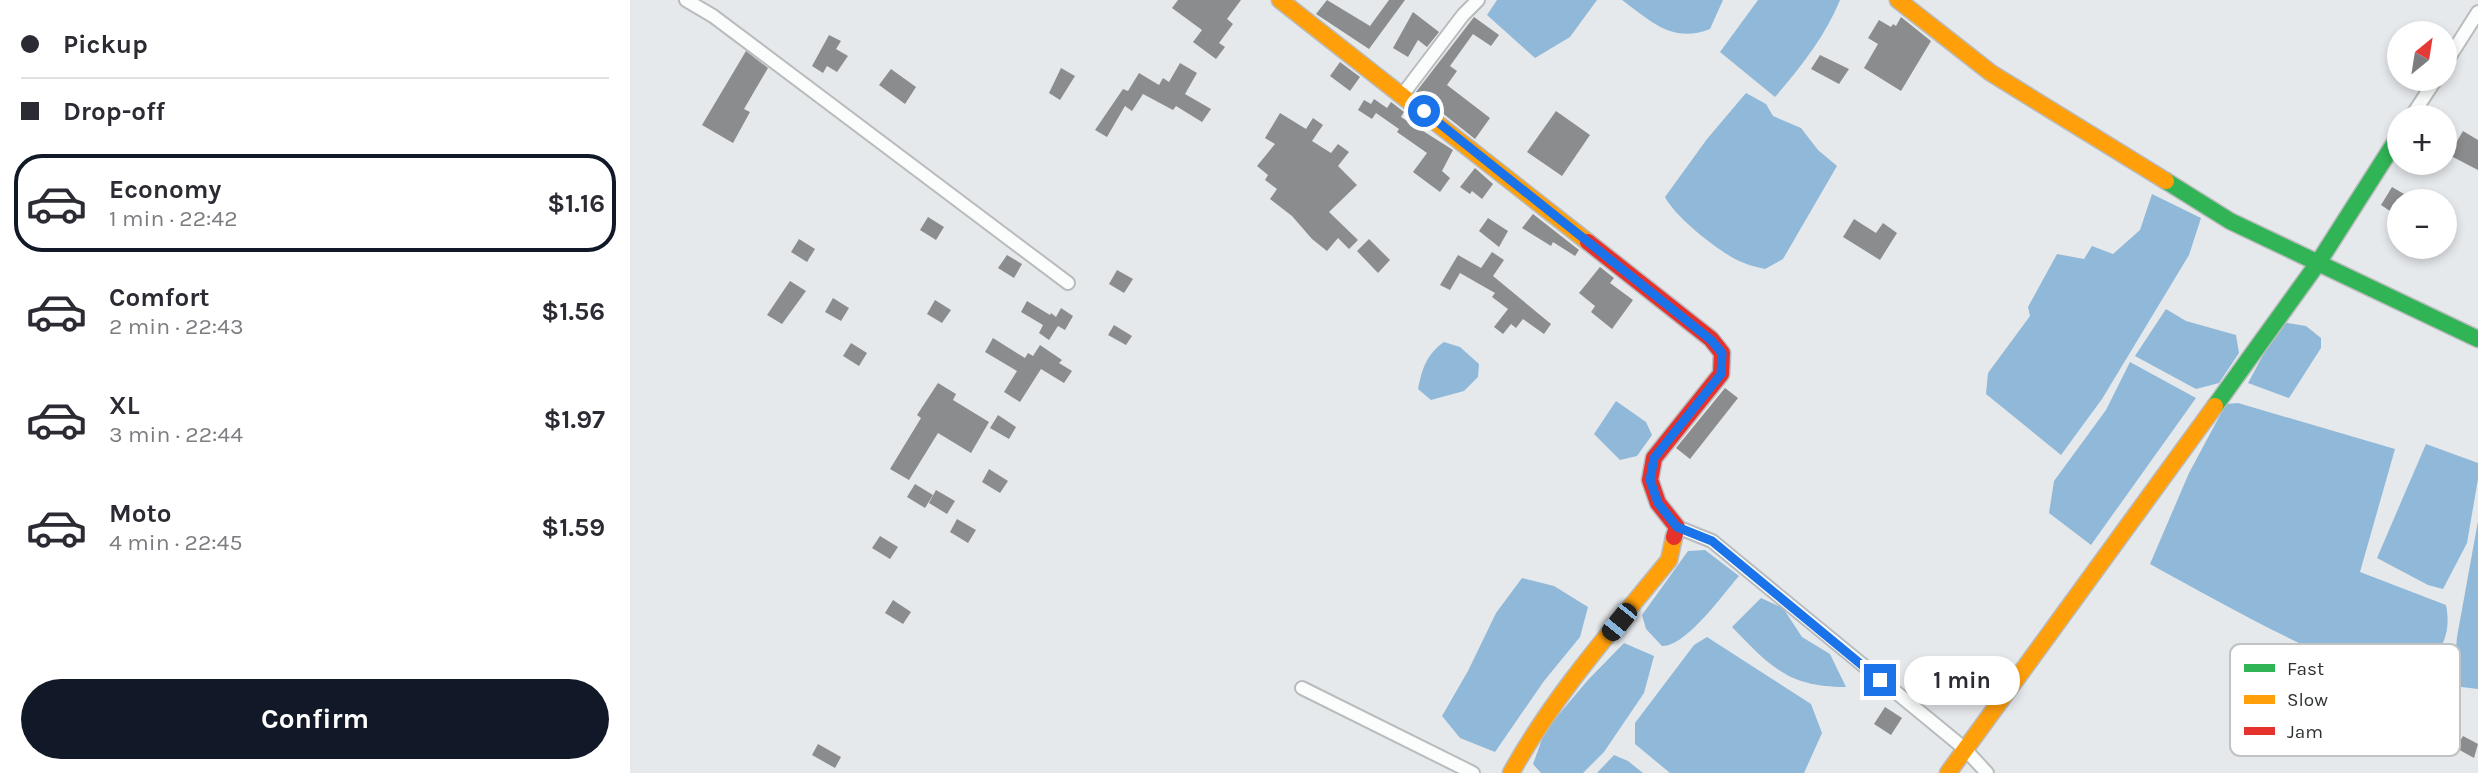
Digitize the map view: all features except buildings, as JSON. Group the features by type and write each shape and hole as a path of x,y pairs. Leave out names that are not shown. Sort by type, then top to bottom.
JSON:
{"street":[{"path":"686,0 713,16 1068,284"},
{"path":"1280,0 1403,94 1711,340 1722,353 1721,374 1654,458 1650,480 1658,503 1677,527 1712,541 1965,749 1987,773"},
{"path":"1403,94 1463,15 1478,0"},
{"path":"1898,0 1991,73 2230,221 2478,339"},
{"path":"2457,45 2478,12"},
{"path":"1948,773 2318,263 2387,155"},
{"path":"1511,773 1534,731 1568,683 1669,560 1677,527"},
{"path":"1302,688 1473,773"}],"water":[{"path":"1497,0 1597,0 1570,37 1535,58 1487,15"},
{"path":"1622,0 1723,0 1710,29 1684,34 1663,28"},
{"path":"1758,0 1840,0 1812,51 1775,97 1720,52"},
{"path":"1746,93 1766,104 1773,116 1801,128 1818,150 1837,166 1783,259 1765,269 1735,259 1712,244 1678,215 1665,197 1707,139"},
{"path":"2152,194 2201,218 2189,255 2102,399 2061,455 1986,394 1988,373 2030,316 2028,307 2057,254 2084,259 2092,246 2113,254 2140,230"},
{"path":"2166,309 2186,321 2236,335 2239,353 2219,383 2196,389 2135,356"},
{"path":"2281,322 2306,326 2321,338 2321,348 2289,398 2248,383"},
{"path":"1444,342 1460,347 1479,364 1478,377 1464,391 1431,400 1418,389 1429,357"},
{"path":"2130,362 2196,398 2091,545 2049,513 2054,481 2106,410"},
{"path":"1616,401 1646,422 1652,435 1637,456 1620,460 1594,434"},
{"path":"2238,403 2395,449 2360,572 2446,605 2447,631 2442,644 2302,644 2150,564 2189,473 2226,404"},
{"path":"2426,444 2478,463 2478,479 2467,543 2443,589 2428,585 2377,558"},
{"path":"2478,521 2478,689 2460,687 2460,644 2456,644"},
{"path":"1705,550 1739,576 1693,629 1672,644 1662,646 1646,629 1642,615 1688,551"},
{"path":"1522,578 1554,586 1588,607 1580,637 1544,681 1495,752 1460,738 1442,716 1468,671 1496,613"},
{"path":"1761,598 1783,608 1802,637 1830,654 1846,687 1826,686 1795,679 1770,664 1732,627"},
{"path":"1707,637 1811,704 1822,733 1804,773 1670,773 1635,744 1635,723 1694,645"},
{"path":"1624,643 1654,656 1644,693 1604,752 1583,773 1541,773 1533,764 1545,731 1587,681"},
{"path":"1614,755 1628,761 1643,773 1597,773"}],"traffic: fast":[{"path":"2215,406 2318,263 2387,155"},
{"path":"2166,181 2230,221 2478,339"}],"traffic: slow":[{"path":"1280,0 1588,242"},
{"path":"1898,0 1991,73 2166,181"},
{"path":"1948,773 2215,406"},
{"path":"1511,773 1565,690 1669,560 1674,537"}],"traffic: jam":[{"path":"1588,242 1711,339 1722,353 1721,374 1654,458 1650,480 1658,503 1677,527 1674,537"}],"route":[{"path":"1424,111 1711,340 1722,353 1721,374 1654,458 1650,480 1658,503 1677,527 1712,541 1880,680"}]}
